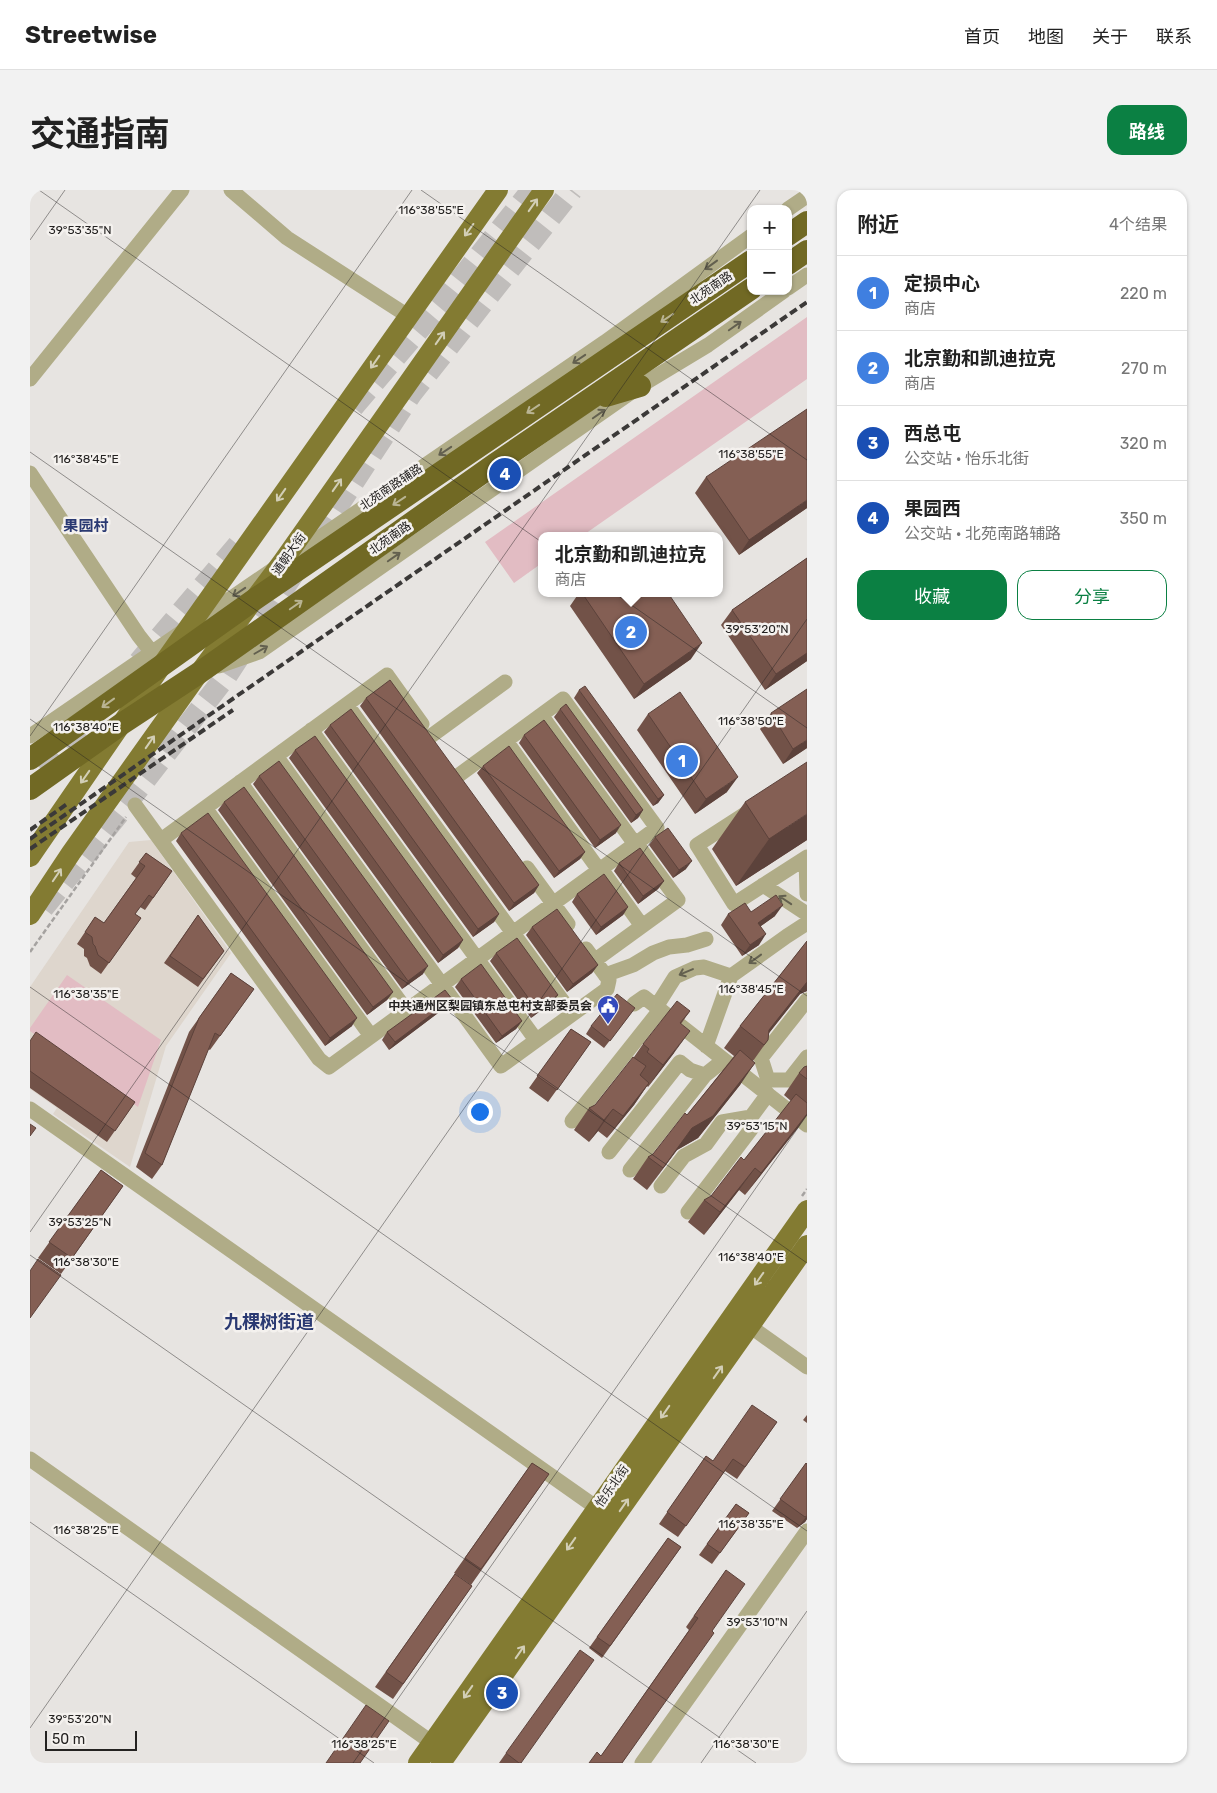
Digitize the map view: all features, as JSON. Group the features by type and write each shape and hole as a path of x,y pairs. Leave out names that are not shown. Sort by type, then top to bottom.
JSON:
{"highway":[{"path":"792,232 807,222"},
{"path":"792,261 807,251"},
{"name":"北苑南路","path":"30,759 157,658 258,597 747,264"},
{"name":"北苑南路","path":"30,789 747,292"},
{"path":"584,403 640,386"}],"main road":[{"path":"30,857 123,723 157,658 189,626 498,190"},
{"name":"通朝大街","path":"30,916 71,853 199,673 284,561 544,190"},
{"name":"怡乐北街","path":"440,1753 597,1508 807,1210"},
{"name":"怡乐北街","path":"418,1763 440,1753 807,1245"}],"street":[{"path":"30,380 182,190"},
{"path":"231,190 287,238 408,316"},
{"path":"792,206 807,196"},
{"name":"北苑南路辅路","path":"189,626 605,342 747,239"},
{"path":"792,285 807,275"},
{"path":"199,673 259,652 640,386 708,345 778,295"},
{"path":"30,473 157,658 30,736"},
{"path":"161,840 387,675 442,752"},
{"path":"431,736 505,682"},
{"path":"135,805 319,1059 329,1067 657,828 563,699 459,775"},
{"path":"347,704 572,1014"},
{"path":"541,715 678,900 594,961"},
{"path":"311,730 536,1040"},
{"path":"506,740 642,926"},
{"path":"276,756 501,1066 607,989 608,980 518,855"},
{"path":"240,782 406,1010"},
{"path":"760,805 697,845 734,904 806,857"},
{"path":"205,808 371,1036"},
{"path":"806,857 807,894"},
{"path":"763,885 807,914"},
{"path":"706,1046 731,976 807,923"},
{"path":"605,975 633,966 654,953 669,947 687,945 706,939"},
{"path":"572,1121 658,1008 675,977 695,968 704,968 731,976"},
{"path":"634,1004 644,997 724,1060 765,1088 807,1125"},
{"path":"688,1212 752,1128 750,1117 765,1088 761,1058 807,1000"},
{"path":"765,1088 789,1080 807,1057"},
{"path":"705,1075 690,1070 680,1062 612,1149 634,1166 705,1075 724,1060"},
{"path":"30,1109 597,1508"},
{"path":"661,1186 684,1156 706,1144 722,1122 750,1117"},
{"path":"734,1314 807,1367"},
{"path":"30,1458 440,1753"},
{"path":"642,1763 807,1531"}],"path":[{"path":"30,952 135,805"}],"shaded area":[{"path":"807,317 807,379 588,532 538,532 538,566 514,583 485,542"},
{"path":"151,840 231,953 166,1046 130,1167 53,1114 57,1108 30,1089 30,987 129,842"},
{"path":"67,975 161,1040 138,1107 30,1031 30,1028"}],"building":[{"path":"807,409 807,500 749,540 706,477"},
{"path":"807,558 807,653 776,674 732,610"},
{"path":"585,597 671,597 702,643 644,684"},
{"path":"390,680 539,885 514,903 366,698"},
{"path":"585,686 664,795 658,799 579,690"},
{"path":"807,689 807,740 793,749 771,713"},
{"path":"680,692 738,777 706,799 648,714"},
{"path":"566,704 643,810 636,815 560,709"},
{"path":"351,709 499,914 478,929 330,725"},
{"path":"544,720 621,825 600,840 524,735"},
{"path":"315,736 463,940 443,955 295,750"},
{"path":"509,746 585,852 559,871 483,766"},
{"path":"279,761 428,966 408,981 259,776"},
{"path":"807,762 807,814 769,839 745,802"},
{"path":"244,787 393,992 373,1007 224,802"},
{"path":"208,813 357,1018 330,1038 181,833"},
{"path":"668,828 692,861 679,870 655,837"},
{"path":"640,848 664,881 643,896 619,863"},
{"path":"146,853 172,871 153,898 149,895 135,914 141,918 109,963 98,955 92,937 85,932 95,917 104,923 145,866 139,862"},
{"path":"604,874 628,907 601,927 577,894"},
{"path":"776,895 783,905 758,923 766,934 750,945 728,914 745,903 751,912"},
{"path":"557,909 598,965 573,984 532,927"},
{"path":"198,915 224,951 203,979 170,956"},
{"path":"517,938 558,995 537,1010 496,953"},
{"path":"807,941 807,982 769,1030 768,1040 764,1045 740,1026"},
{"path":"481,964 522,1021 502,1036 461,979"},
{"path":"231,973 254,989 220,1036 215,1033 162,1165 145,1153 199,1018"},
{"path":"445,990 452,999 395,1042 387,1032"},
{"name":"中共通州区梨园镇东总屯村支部委员会","path":"617,994 635,1008 610,1041 591,1026"},
{"path":"677,1001 690,1011 680,1023 690,1031 663,1065 647,1052 649,1049 643,1044"},
{"path":"571,1029 591,1042 557,1090 537,1076"},
{"path":"36,1032 135,1102 115,1131 30,1071 30,1041"},
{"path":"740,1050 755,1063 713,1116 692,1128 663,1168 648,1157 653,1154 685,1113 687,1115"},
{"path":"633,1057 646,1066 640,1075 649,1083 623,1116 613,1109 604,1120 589,1108 595,1105"},
{"path":"807,1066 807,1079 799,1073"},
{"path":"796,1094 807,1103 807,1114 761,1173 755,1168 720,1212 704,1200 711,1196 741,1157 744,1160"},
{"path":"30,1124 36,1128 30,1136"},
{"path":"101,1170 123,1186 72,1258 49,1242"},
{"path":"38,1259 61,1275 30,1318 30,1271"},
{"path":"752,1405 777,1422 745,1467 733,1459 686,1526 667,1512 706,1456 713,1461"},
{"path":"532,1463 549,1474 481,1569 465,1558"},
{"path":"806,1463 807,1516 805,1517 780,1499"},
{"path":"736,1504 749,1513 720,1553 707,1544"},
{"path":"668,1538 681,1547 610,1646 597,1637"},
{"path":"726,1570 745,1584 712,1631 714,1633 622,1763 589,1763 597,1752 601,1756 698,1618 694,1616"},
{"path":"455,1574 472,1586 403,1684 386,1672"},
{"path":"580,1650 594,1660 521,1763 519,1763 506,1753"},
{"path":"366,1705 389,1721 360,1763 326,1763"}],"tunnel":[{"path":"353,407 443,301 532,190"},
{"path":"43,908 227,675 411,394 572,190"},
{"path":"139,662 238,545"},
{"path":"46,773 90,721"}],"railway":[{"path":"30,839 807,302"},
{"path":"30,849 233,710"},
{"path":"30,830 67,804"}],"place":[{"name":"果园西","path":"505,474"},
{"name":"北京勤和凯迪拉克","path":"631,632"},
{"name":"定损中心","path":"682,761"},
{"name":"中共通州区梨园镇东总屯村支部委员会","path":"608,1025"},
{"name":"西总屯","path":"502,1693"}],"district":[{"name":"果园村","path":"86,526"},
{"name":"九棵树街道","path":"269,1322"}]}
